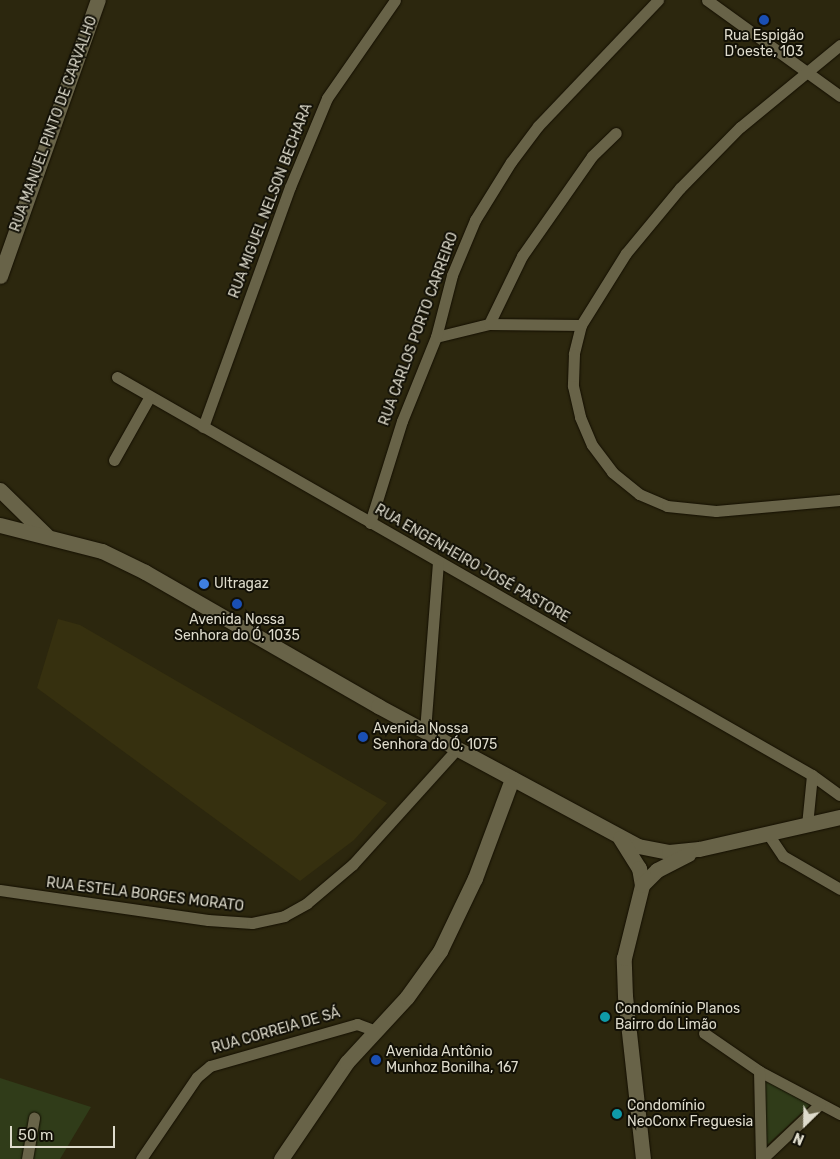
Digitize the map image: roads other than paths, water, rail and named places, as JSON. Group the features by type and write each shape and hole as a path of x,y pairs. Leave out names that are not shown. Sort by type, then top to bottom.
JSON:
{"main road":[{"name":"RUA MANUEL PINTO DE CARVALHO","path":"0,276 98,0"},
{"path":"0,490 48,537"},
{"path":"0,525 102,551 146,572 457,749 618,836 653,850 699,849 840,816"},
{"path":"281,1159 347,1062 407,997 440,950 475,878 512,779"},
{"path":"618,836 640,868 642,886 624,958 625,996 643,1159"},
{"path":"642,886 657,870 699,849"}],"street":[{"name":"RUA MIGUEL NELSON BECHARA","path":"204,427 290,187 327,98 395,0"},
{"name":"RUA CARLOS PORTO CARREIRO","path":"370,523 402,421 436,337 443,302 462,247 511,162 578,81 658,0"},
{"path":"707,0 840,96"},
{"path":"840,44 740,127 680,188 626,253 581,325 574,354 573,386 580,418 592,445 612,472 639,494 667,506 716,511 840,500"},
{"path":"489,324 522,256 592,156 616,133"},
{"path":"436,337 489,324 581,325"},
{"name":"RUA ENGENHEIRO JOSÉ PASTORE","path":"117,376 370,523 812,775 840,795"},
{"path":"114,460 150,396"},
{"path":"425,731 438,562"},
{"name":"RUA ESTELA BORGES MORATO","path":"0,890 208,920 252,923 284,916 307,903 347,869 397,819 457,749"},
{"path":"807,825 812,775"},
{"path":"768,834 783,856 840,889"},
{"name":"RUA CORREIA DE SÁ","path":"141,1159 197,1077 210,1066 357,1024 376,1031"},
{"path":"704,1032 759,1071 840,1114"},
{"path":"759,1071 761,1159"},
{"path":"761,1159 820,1104"},
{"path":"28,1159 34,1118"}],"place":[{"name":"Rua Espigão D'oeste, 103","path":"764,20"},
{"name":"Ultragaz","path":"204,584"},
{"name":"Avenida Nossa Senhora do Ó, 1035","path":"237,604"},
{"name":"Avenida Nossa Senhora do Ó, 1075","path":"363,737"},
{"name":"Condomínio Planos Bairro do Limão","path":"605,1017"},
{"name":"Avenida Antônio Munhoz Bonilha, 167","path":"376,1060"},
{"name":"Condomínio NeoConx Freguesia","path":"617,1114"}]}
